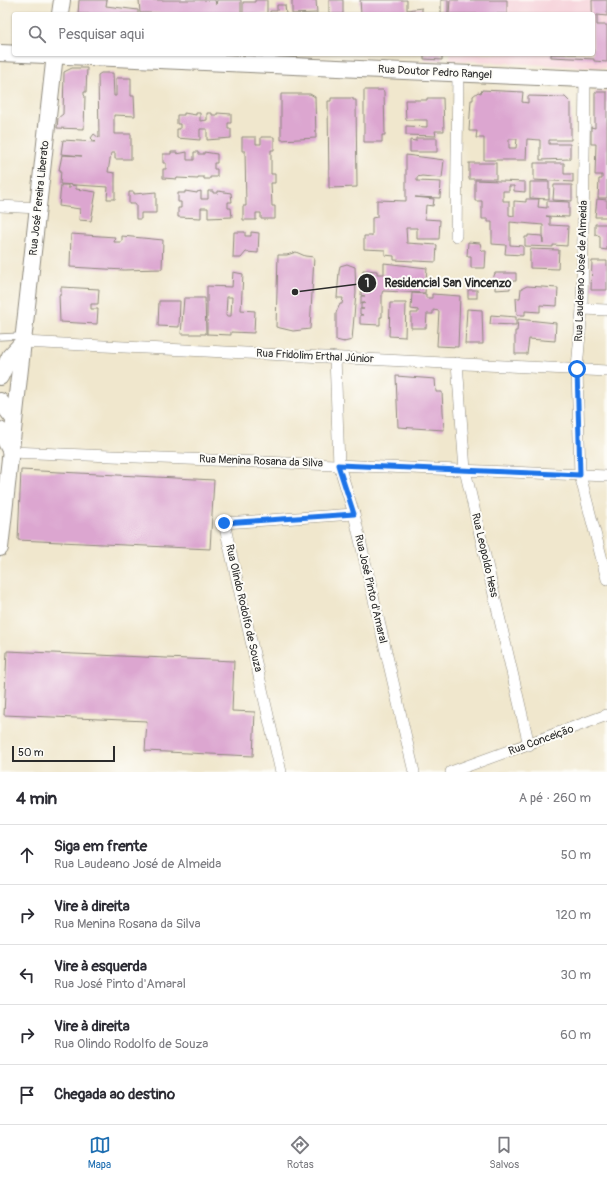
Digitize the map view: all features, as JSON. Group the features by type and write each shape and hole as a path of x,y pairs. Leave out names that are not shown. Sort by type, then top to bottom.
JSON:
{"main road":[{"path":"60,12 62,0"},
{"name":"Rua Doutor Pedro Rangel","path":"0,53 12,53"},
{"name":"Rua José Pereira Liberato","path":"0,548 55,56"},
{"name":"Rua Doutor Pedro Rangel","path":"77,56 607,80"},
{"path":"0,378 10,356 23,339"},
{"path":"0,396 18,392"},
{"path":"0,401 14,419"},
{"path":"0,430 11,452"}],"street":[{"path":"456,236 458,73"},
{"name":"Rua Laudeano José de Almeida","path":"585,79 582,309 577,369 580,475 607,579"},
{"path":"0,206 38,208"},
{"path":"582,309 607,310"},
{"name":"Rua Fridolim Erthal Júnior","path":"23,339 607,371"},
{"name":"Rua José Pinto d'Amaral","path":"335,357 338,465 354,514 414,772"},
{"name":"Rua Leopoldo Hess","path":"457,362 465,470 529,745"},
{"name":"Rua Menina Rosana da Silva","path":"11,452 607,476"},
{"name":"Rua Olindo Rodolfo de Souza","path":"281,772 224,523 354,514"},
{"name":"Rua Conceição","path":"457,771 607,716"}],"lane":[{"path":"0,337 23,339"}],"shaded area":[{"path":"448,0 607,0 607,68 450,60 450,56 595,56 595,12 448,12"}],"building":[{"path":"79,0 107,0 106,6 138,10 138,12 78,12"},
{"path":"139,0 215,0 216,5 217,0 241,0 241,12 140,12"},
{"path":"255,0 267,0 267,12 243,12 243,2 255,2"},
{"path":"292,0 316,0 317,12 292,12"},
{"path":"329,0 343,0 343,12 329,12"},
{"path":"360,0 407,0 407,10 422,8 422,12 361,12"},
{"path":"441,0 448,0 448,12 441,12"},
{"path":"450,0 507,0 507,12 449,12"},
{"path":"592,0 607,0 607,16 597,15 597,25 607,25 607,62 594,61 594,59 551,57 595,56 595,12 592,12"},
{"path":"277,5 285,5 286,12 270,12 277,11"},
{"path":"424,56 442,56 442,60 424,59"},
{"path":"72,68 87,68 86,92 84,92 84,129 57,128 58,118 63,114 64,72"},
{"path":"101,73 113,73 114,96 116,96 116,78 131,78 131,96 134,96 135,116 114,115 114,134 131,134 131,159 115,159 115,153 111,153 108,172 115,173 115,199 107,199 108,187 60,184 61,170 59,170 62,155 82,156 61,154 63,140 95,142 91,138 94,134 99,138 98,75"},
{"path":"364,90 383,90 384,92 385,135 382,135 382,142 364,142"},
{"path":"482,90 523,92 522,102 528,103 528,96 565,97 571,103 571,140 549,140 549,144 570,144 570,159 540,160 540,140 527,139 526,160 484,160 484,138 476,138 477,131 469,131 471,100 473,100 473,96 478,92 481,93","holes":["509,139 517,139 516,148 509,148"]},
{"path":"595,92 607,92 607,198 598,198 599,179 602,179 602,175 595,175 596,144 591,144 591,127 595,128"},
{"path":"281,94 310,94 315,97 316,138 281,140"},
{"path":"331,98 353,98 353,100 356,100 357,187 329,188 328,101 331,101"},
{"path":"427,98 443,98 444,131 435,131 436,136 406,135 406,126 427,127 427,120 406,120 405,100 427,100"},
{"path":"184,113 196,115 196,113 200,113 200,121 207,120 207,113 212,113 212,115 217,115 217,113 231,114 231,123 228,123 228,129 231,129 231,138 207,140 207,129 200,129 200,140 177,138 177,129 180,129 180,124 177,124 177,115 184,115"},
{"path":"242,137 256,137 256,144 261,144 261,137 274,137 274,150 271,150 271,174 275,174 275,183 271,183 272,206 275,206 275,219 261,219 261,213 256,213 256,220 243,220 243,206 246,206 245,151 242,151"},
{"path":"416,138 437,138 437,152 410,152 410,140 416,141"},
{"path":"171,152 177,152 177,154 187,152 187,160 194,160 194,152 198,152 198,154 204,154 204,152 217,154 217,163 214,163 214,169 217,169 217,177 210,177 210,179 204,179 204,177 198,177 198,179 163,178 163,169 166,169 166,163 163,163 163,154 171,154"},
{"path":"406,155 444,160 442,178 417,177 417,181 441,182 440,198 415,197 434,199 433,206 426,205 425,219 440,220 439,239 417,239 417,228 406,228 407,243 437,245 436,262 394,260 394,256 385,255 385,250 364,249 364,236 372,236 372,218 377,217 377,200 406,201"},
{"path":"469,163 496,163 496,179 469,179"},
{"path":"534,163 564,163 564,174 573,174 573,182 534,180"},
{"path":"475,180 525,182 525,192 514,191 514,186 509,186 509,191 503,191 503,201 509,201 509,215 514,216 514,201 526,202 526,199 539,199 538,207 547,208 547,201 569,202 569,217 546,216 550,217 550,225 568,226 567,246 525,246 525,237 528,237 528,235 542,236 543,243 543,225 510,222 510,245 523,246 523,255 505,254 506,245 492,244 492,222 488,222 488,219 482,219 482,201 475,201"},
{"path":"530,182 549,182 549,199 530,198"},
{"path":"61,185 68,185 68,188 70,188 71,185 76,186 76,189 96,192 91,221 79,220 80,209 59,206"},
{"path":"554,185 572,185 572,201 553,200"},
{"path":"185,191 197,193 201,191 201,199 208,199 208,191 213,191 213,193 218,193 218,191 231,193 232,202 228,202 228,208 231,208 232,217 208,218 208,208 201,208 201,218 178,217 178,208 181,208 181,202 178,202 178,193 185,193"},
{"path":"129,192 134,192 134,194 156,192 156,213 141,213 141,219 136,219 136,204 129,204"},
{"path":"597,199 607,200 607,217 595,217"},
{"path":"595,224 607,224 607,250 600,249 600,236 595,234"},
{"path":"234,232 245,232 245,236 251,236 251,232 259,233 258,253 246,252 241,258 233,258"},
{"path":"71,234 115,237 114,242 122,242 122,236 163,240 162,269 124,270 70,267"},
{"path":"468,242 480,243 482,251 486,251 485,268 471,268 471,256 467,256"},
{"path":"530,249 559,250 558,269 530,268"},
{"path":"296,252 305,256 314,257 310,329 293,331 276,327 278,255 287,255"},
{"path":"592,261 607,261 607,290 591,290"},
{"path":"384,263 427,268 425,293 383,291 382,317 380,317 380,325 360,324 360,315 363,315 360,314 361,304 365,303 361,303 361,296 365,296 361,295 363,270 377,271 377,274 384,274"},
{"path":"347,264 355,267 356,293 352,340 344,342 336,340 336,313 340,304 342,304 343,298 337,298 340,266"},
{"path":"233,272 243,274 241,310 255,311 254,333 231,332 231,335 207,334 207,286 232,287","holes":["227,297 232,297 231,316 226,316"]},
{"path":"495,273 516,273 516,281 510,281 510,289 495,290 495,282 492,282"},
{"path":"527,286 558,288 557,306 540,305 540,312 525,311 525,315 517,315 516,298 520,298 521,289"},
{"path":"61,287 99,289 98,304 91,304 91,309 98,309 97,324 60,322 59,295 61,295"},
{"path":"468,290 477,290 477,298 468,298"},
{"path":"412,293 426,294 426,298 432,298 432,294 460,296 458,347 437,346 439,311 433,310 433,314 427,314 426,328 411,328 411,313 418,313 418,310 411,309"},
{"path":"184,298 205,298 206,334 181,334"},
{"path":"159,301 180,301 179,327 158,326"},
{"path":"390,303 406,303 405,337 389,336"},
{"path":"467,309 482,310 483,344 465,344"},
{"path":"491,315 516,317 516,325 490,324"},
{"path":"518,319 556,323 555,341 529,339 527,354 515,354 515,331 517,331"},
{"path":"396,376 435,379 436,392 442,392 444,430 398,427"},
{"path":"21,470 214,480 210,549 18,540"},
{"path":"7,651 234,661 232,711 255,712 253,756 145,751 147,721 4,715"}],"place":[{"name":"Residencial San Vincenzo","path":"295,292"}],"route":[{"path":"224,523 354,514 338,465 580,475 577,369"}]}
